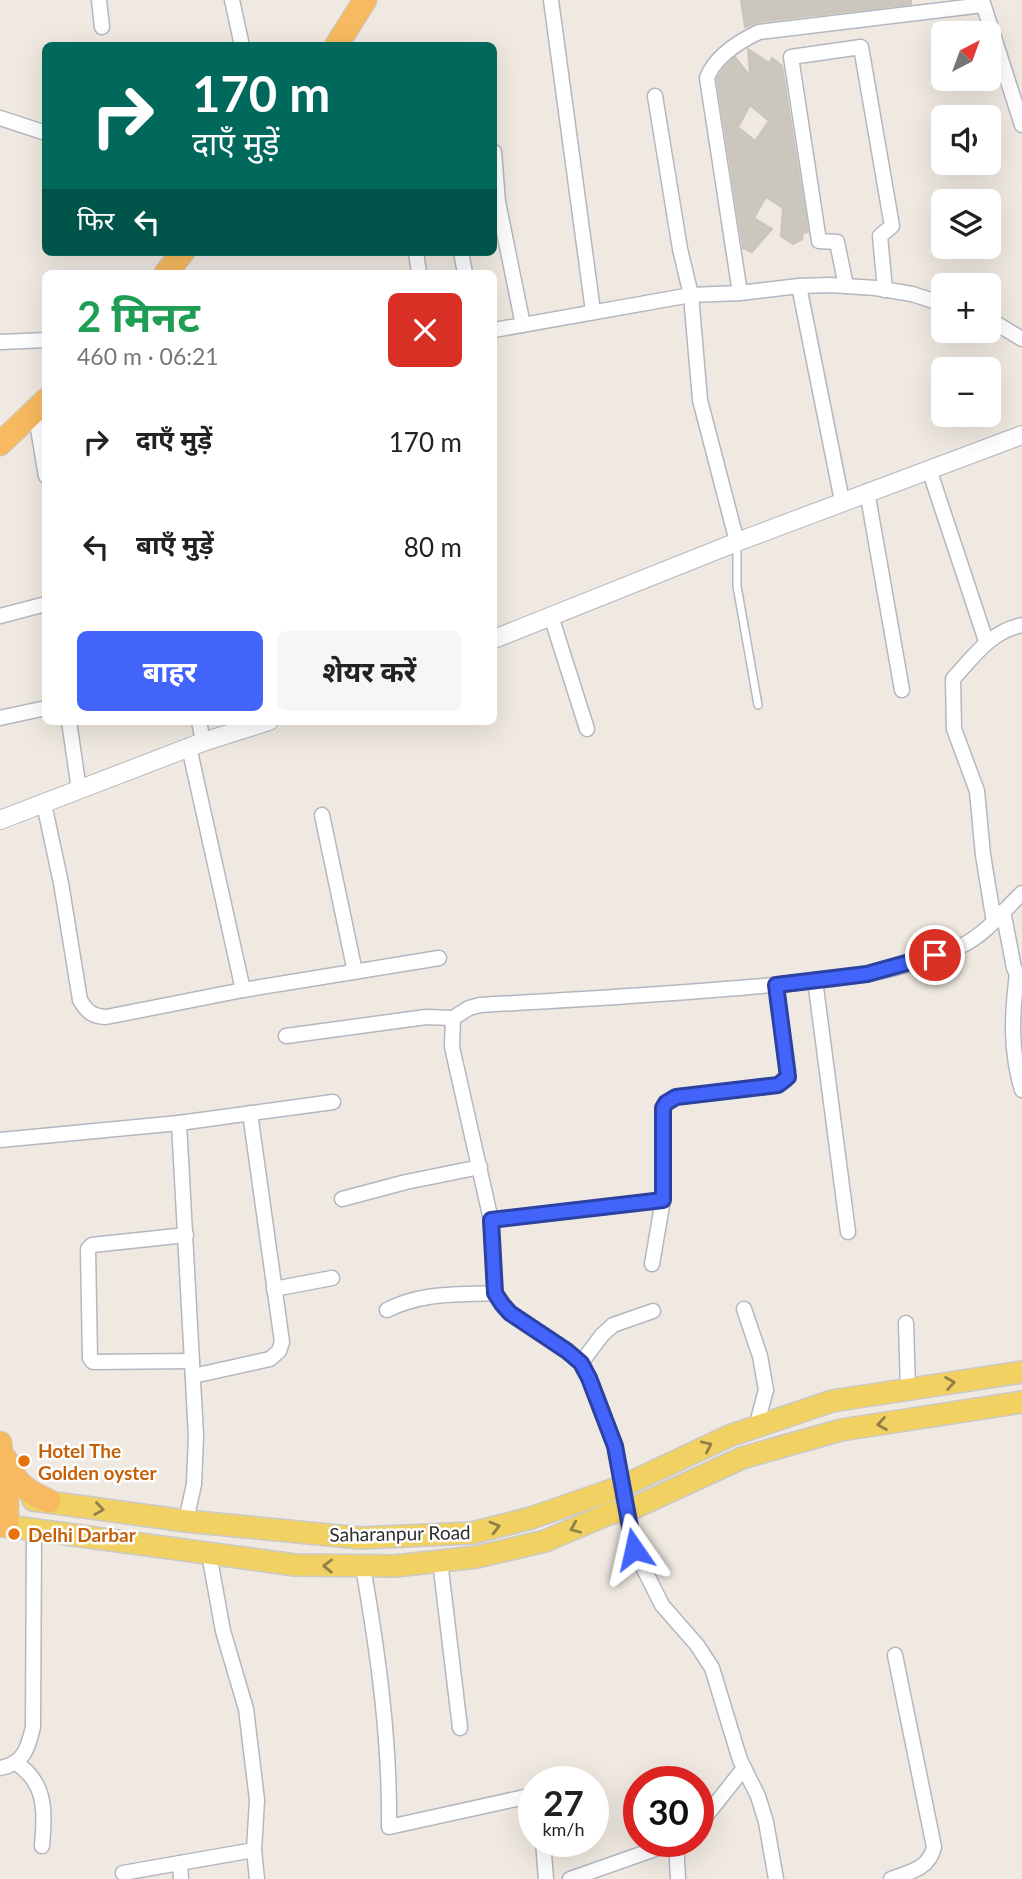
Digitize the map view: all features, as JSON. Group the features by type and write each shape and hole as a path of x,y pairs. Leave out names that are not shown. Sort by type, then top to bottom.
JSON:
{"highway":[{"path":"339,42 365,0"},
{"path":"0,444 40,405"},
{"path":"0,1443 4,1526"},
{"path":"0,1443 12,1476 32,1493 49,1501"}],"main road":[{"name":"Saharanpur Road","path":"4,1496 186,1521 360,1538 472,1533 531,1518 623,1486 729,1436 832,1401 1022,1372"},
{"name":"Saharanpur Road","path":"4,1526 295,1565 395,1566 477,1557 545,1541 611,1513 627,1511 743,1458 841,1430 1022,1402"}],"street":[{"path":"99,0 102,27"},
{"path":"232,0 241,42"},
{"path":"551,0 593,311"},
{"path":"740,293 707,78 716,60 747,37 759,32 983,3 1022,125"},
{"path":"846,286 837,242 820,241 791,57 861,47 892,226 880,236 885,290"},
{"path":"655,96 680,249 691,295 700,400 737,541"},
{"path":"0,118 42,132"},
{"path":"497,190 523,325"},
{"path":"799,286 842,501"},
{"path":"497,329 691,295 799,286 846,286 885,290 931,301"},
{"path":"1001,326 1022,339"},
{"path":"0,342 42,340"},
{"path":"40,405 42,429"},
{"path":"497,638 737,541 1022,435"},
{"path":"929,469 986,642"},
{"path":"867,491 902,690"},
{"path":"0,616 42,605"},
{"path":"551,616 587,729"},
{"path":"1022,625 1009,628 986,642 953,679 954,729 977,791 982,855 1019,975 1012,1034 1015,1067 1022,1090"},
{"path":"0,718 42,709"},
{"path":"70,725 79,790"},
{"path":"198,725 196,744 243,990"},
{"path":"0,820 196,744 255,725"},
{"path":"44,803 61,883 80,1000 93,1015 106,1017 243,990 439,958"},
{"path":"322,814 355,972"},
{"path":"286,1036 426,1017 453,1018 469,1007 480,1005 650,996 867,974 920,960 964,944 999,917 1022,893"},
{"path":"815,980 848,1232"},
{"path":"652,1264 663,1200 663,1108 676,1097 778,1085 788,1077 776,985"},
{"path":"453,1018 452,1047 491,1220 495,1293 510,1313 581,1363 589,1378 615,1446 634,1549 662,1605 697,1645 712,1668 744,1768 758,1796 766,1822 776,1879"},
{"path":"0,1140 179,1123 333,1102"},
{"path":"186,1235 92,1245 88,1249 90,1358 93,1362 192,1369 266,1360 281,1347 282,1337 250,1113"},
{"path":"179,1123 196,1464 186,1521"},
{"path":"342,1199 406,1182 480,1167"},
{"path":"491,1220 663,1200"},
{"path":"274,1289 332,1278"},
{"path":"387,1310 402,1302 425,1296 445,1293 495,1293"},
{"path":"744,1308 760,1356 766,1390 756,1427"},
{"path":"581,1363 613,1325 653,1311"},
{"path":"906,1323 908,1390"},
{"path":"0,1768 16,1763 27,1748 33,1727 34,1531"},
{"path":"209,1554 223,1632 246,1709 257,1800 254,1850 257,1879"},
{"path":"440,1561 460,1728"},
{"path":"363,1567 376,1642 387,1740 389,1827 518,1799"},
{"path":"891,1879 923,1867 930,1859 934,1847 895,1656"},
{"path":"16,1763 33,1776 38,1788 43,1811 43,1846"},
{"path":"714,1806 744,1768"},
{"path":"123,1873 254,1850"},
{"path":"544,1857 546,1879"},
{"path":"570,1879 634,1857"},
{"path":"677,1857 678,1879"},
{"path":"180,1863 181,1879"}],"lane":[{"path":"737,541 737,586 758,705"}],"building":[{"path":"741,0 911,0 911,4 758,22 745,27"},
{"path":"748,49 769,63 772,58 782,66 808,232 803,233 802,239 793,244 781,236 783,208 766,197 754,218 772,229 752,252 743,248 717,79 735,57 750,76","holes":["750,105 769,121 755,141 738,127"]}],"place":[{"name":"Hotel The Golden oyster","path":"24,1461"},
{"name":"Delhi Darbar","path":"14,1534"}],"route":[{"path":"634,1549 615,1446 589,1378 581,1363 510,1313 495,1293 495,1252 491,1220 663,1200 663,1108 666,1103 676,1097 778,1085 788,1077 776,985 867,974 935,955"}]}
